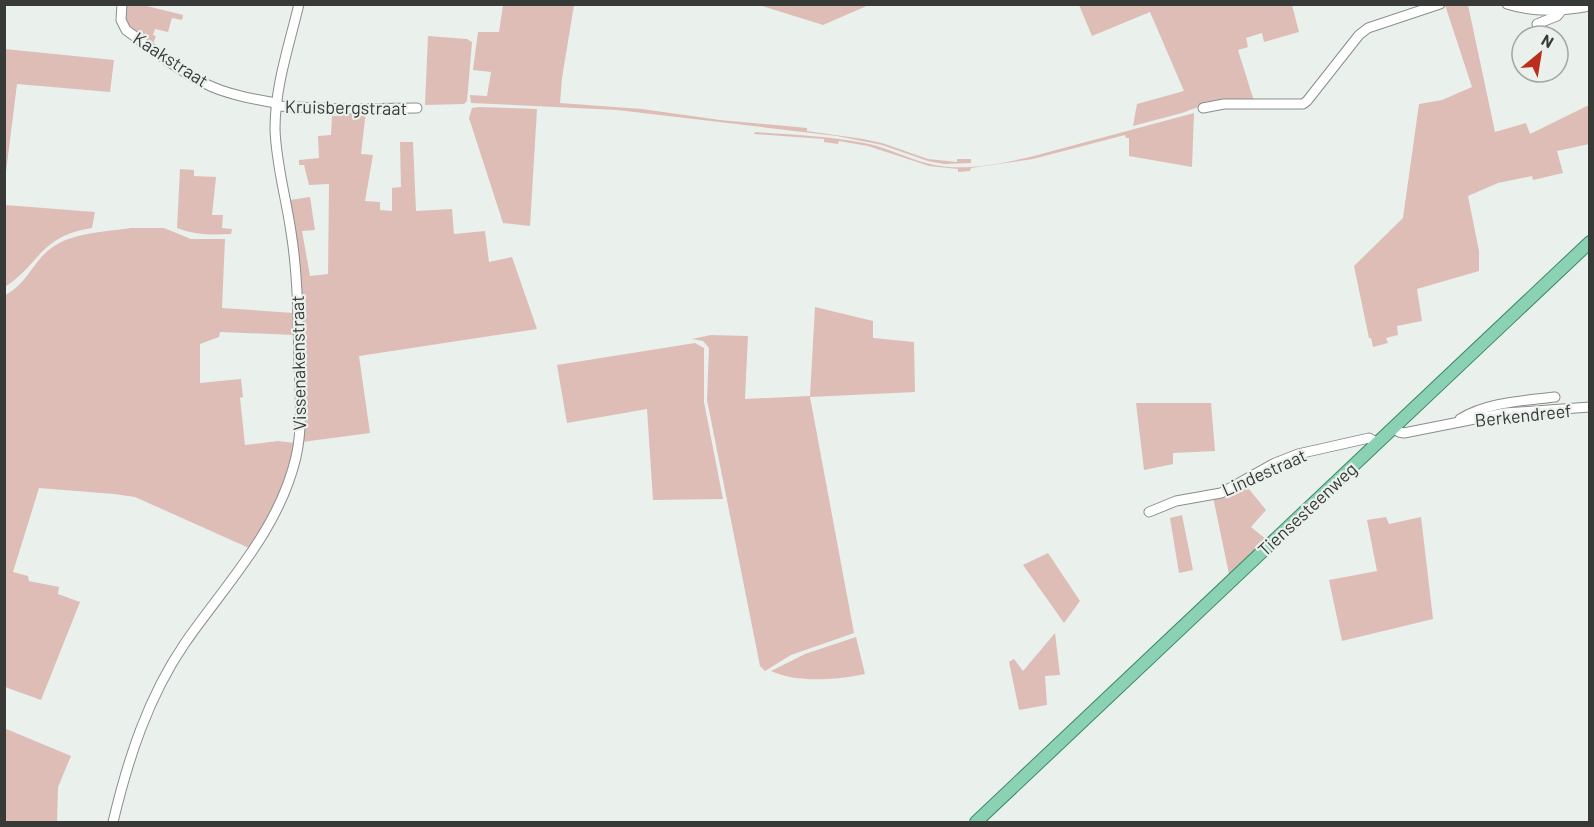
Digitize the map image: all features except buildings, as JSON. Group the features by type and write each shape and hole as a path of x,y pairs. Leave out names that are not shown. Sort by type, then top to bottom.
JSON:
{"main road":[{"name":"Tiensesteenweg","path":"976,822 1590,242"}],"street":[{"name":"Kaakstraat","path":"122,4 121,20 126,30 185,72 222,90 276,104"},
{"name":"Vissenakenstraat","path":"113,822 131,754 159,688 184,644 263,536 280,505 296,456 300,417 296,269 275,138 276,104 299,4"},
{"path":"1203,108 1224,104 1303,104 1359,35 1368,28 1440,4"},
{"path":"1507,4 1533,10 1562,10 1590,6"},
{"path":"1537,24 1557,16 1562,10"},
{"name":"Kruisbergstraat","path":"276,104 340,109 417,108"},
{"name":"Berkendreef","path":"1456,422 1478,410 1513,402 1555,397"},
{"name":"Berkendreef","path":"1394,427 1404,433 1505,413 1590,407"},
{"name":"Lindestraat","path":"1149,512 1176,501 1221,493 1275,463 1307,452 1369,438 1378,443"}],"shaded area":[{"path":"124,5 143,5 183,15 182,20 172,18 168,32 155,29 153,35 156,36 152,47 130,30 125,19"},
{"path":"503,5 574,5 560,103 642,109 720,120 807,128 807,131 882,143 928,159 957,162 957,159 971,159 971,163 944,164 928,161 882,145 837,136 617,110 471,103 470,95 487,96 491,72 473,70 478,32 499,32"},
{"path":"759,5 869,5 823,25"},
{"path":"1079,5 1292,5 1299,32 1264,42 1262,33 1246,38 1248,47 1238,50 1254,101 1209,103 1133,126 1137,104 1184,91 1150,12 1092,36"},
{"path":"1445,5 1468,5 1495,132 1526,123 1530,134 1589,105 1589,144 1557,151 1563,173 1533,180 1532,176 1498,183 1468,196 1479,251 1479,271 1417,289 1422,321 1397,326 1398,335 1386,338 1388,343 1373,347 1371,338 1369,338 1354,266 1403,218 1419,104 1442,100 1472,87"},
{"path":"428,36 467,39 472,42 467,101 464,104 425,105"},
{"path":"5,49 114,60 110,92 17,84 5,180"},
{"path":"472,108 537,109 530,226 503,223 469,118"},
{"path":"342,111 366,111 361,154 373,155 365,201 380,202 380,210 392,211 392,188 401,187 400,142 413,142 416,211 452,209 454,234 485,231 489,262 512,257 537,329 359,356 370,433 302,442 290,200 310,197 315,230 302,231 310,276 328,274 329,184 309,185 304,165 299,165 299,160 319,158 318,136 331,135 332,116 341,116"},
{"path":"1194,113 1192,167 1129,156 1129,138 1125,135 1033,159 958,172 958,169 929,166 868,146 839,141 838,144 824,142 824,139 754,134 755,132 855,141 930,164 968,167 1030,157"},
{"path":"180,169 194,170 194,176 216,177 212,215 223,215 222,228 232,229 231,234 204,234 177,228"},
{"path":"5,205 95,212 92,228 62,237 51,244 5,287"},
{"path":"131,228 164,228 191,239 225,239 222,308 294,313 295,335 220,332 219,337 200,344 200,383 241,379 243,397 240,398 245,445 278,441 295,443 280,493 272,511 249,548 135,497 39,488 13,572 28,576 29,581 59,587 58,594 80,602 41,700 5,687 5,295 24,279 44,254 59,243 78,236"},
{"path":"815,307 873,321 873,338 914,342 915,392 810,397 854,633 791,655 765,671 760,666 707,400 709,348 703,341 692,339 711,335 748,336 745,399 810,396"},
{"path":"695,343 704,348 704,402 723,499 653,500 647,409 567,423 557,365"},
{"path":"1136,403 1211,403 1215,451 1173,453 1173,464 1144,470"},
{"path":"1244,483 1266,510 1251,527 1267,540 1229,574 1213,497"},
{"path":"1182,515 1193,570 1179,573 1170,518"},
{"path":"1386,517 1389,524 1421,517 1433,619 1342,641 1329,580 1377,571 1367,520"},
{"path":"1048,553 1080,601 1064,623 1023,565"},
{"path":"1055,633 1060,675 1045,676 1047,705 1019,710 1009,662 1014,659 1023,671"},
{"path":"856,637 865,674 842,678 805,679 771,671 805,654"},
{"path":"4,728 71,756 58,787 57,822 5,822"}]}
